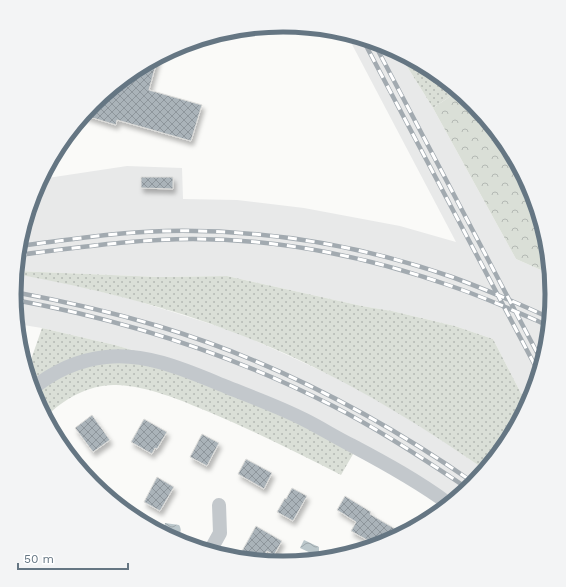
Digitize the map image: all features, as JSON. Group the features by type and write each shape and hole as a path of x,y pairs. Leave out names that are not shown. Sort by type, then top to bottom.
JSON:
{"street":[{"path":"37,384 58,370 85,361 106,357 147,359 191,373 305,420 388,464 443,500"},
{"path":"213,546 220,533 219,505"}],"shaded area":[{"path":"350,40 383,51 404,62 433,108 516,259 544,271 545,294 543,328 536,361 523,398 493,339 455,326 227,276 159,277 22,271 23,259 30,226 41,193 48,178 127,166 182,168 183,199 237,200 304,208 400,226 456,242"},
{"path":"22,275 57,281 131,299 238,333 343,381 404,416 480,466 468,479 447,497 180,364 115,345 23,325 21,294"}],"green space":[{"path":"404,62 429,76 453,95 433,108"},
{"path":"453,95 480,121 501,148 518,178 531,209 540,242 544,271 516,259 433,108"},
{"path":"22,271 159,277 227,276 455,326 493,339 523,398 510,425 491,453 480,466 366,394 271,347 211,324 156,306 72,285 22,275"},
{"path":"42,328 115,345 180,364 360,442 341,475 226,419 164,394 140,388 116,385 96,387 78,394 60,404 50,413 41,394 30,362"}],"water":[{"path":"165,523 179,525 181,531 179,534 164,527"},
{"path":"304,540 319,547 319,553 312,554 300,548"}],"building":[{"path":"156,65 149,90 202,105 191,141 117,120 116,125 90,117 110,97 137,76"},
{"path":"141,177 173,177 173,189 141,188"},
{"path":"92,415 110,440 93,452 75,428"},
{"path":"144,419 167,432 157,449 155,448 152,454 131,442"},
{"path":"202,434 219,443 207,466 190,457"},
{"path":"246,459 272,473 264,489 238,474"},
{"path":"157,477 174,487 160,511 144,502"},
{"path":"292,488 307,496 293,521 277,512"},
{"path":"345,496 371,512 370,514 396,529 369,541 351,531 356,522 337,510"},
{"path":"256,526 282,541 274,555 267,551 265,555 242,551"}],"railway":[{"path":"365,45 535,365"},
{"path":"377,49 538,354"},
{"path":"25,245 129,233 166,231 202,231 275,236 347,248 417,266 477,286 544,315"},
{"path":"24,254 105,244 171,239 226,240 291,246 356,258 388,266 476,295 543,324"},
{"path":"21,293 87,307 158,326 242,355 322,392 362,413 437,458 468,479"},
{"path":"21,301 56,308 138,329 178,341 257,371 350,415 402,445 462,485"}]}
